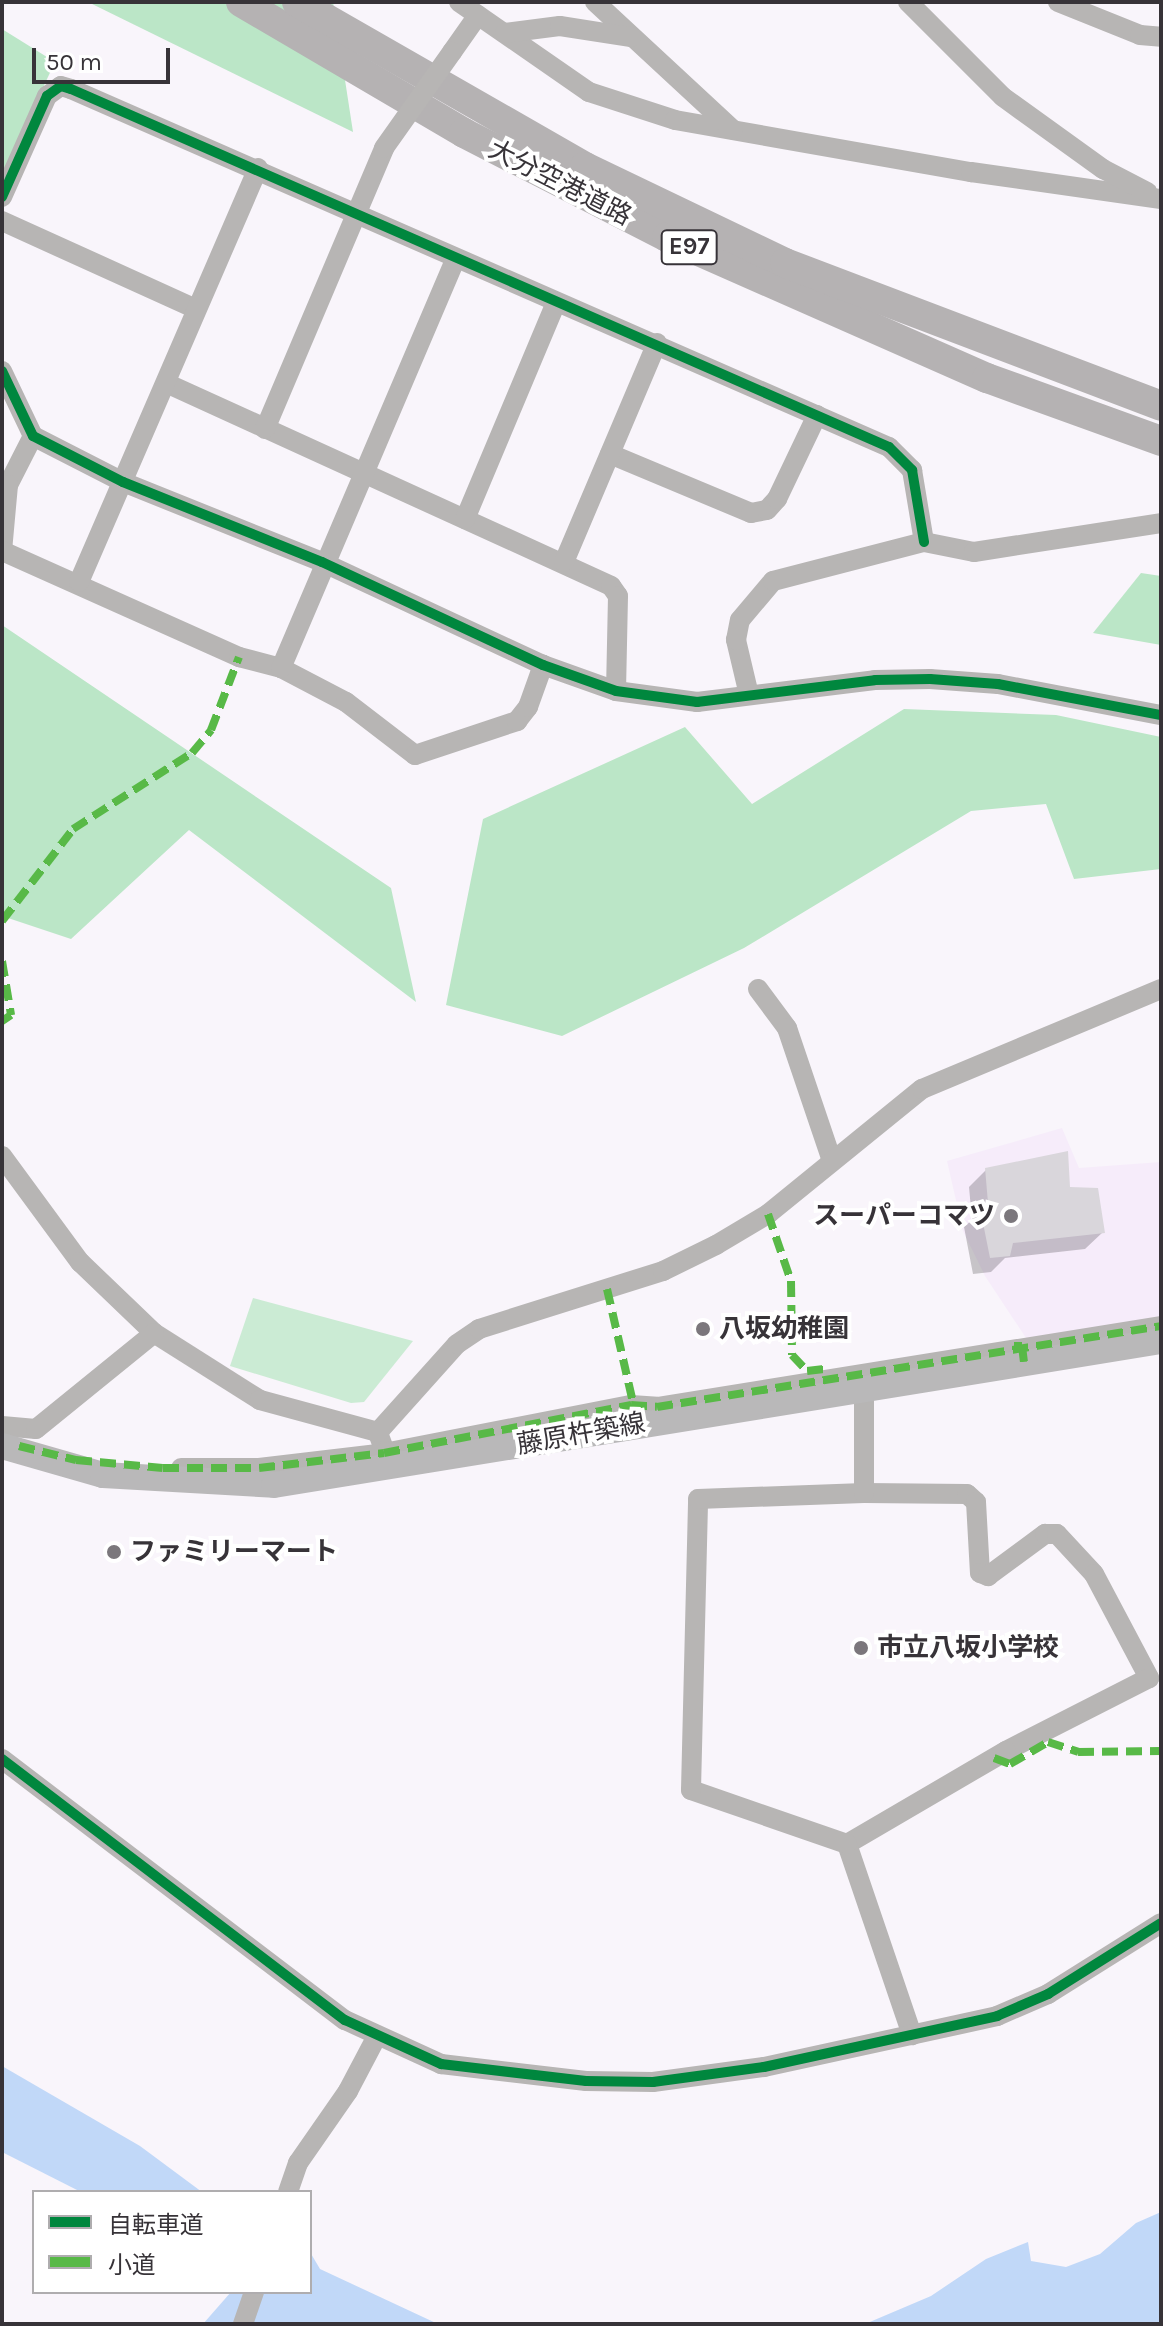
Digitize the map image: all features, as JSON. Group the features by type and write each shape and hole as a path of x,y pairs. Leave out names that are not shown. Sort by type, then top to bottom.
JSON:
{"highway":[{"name":"大分空港道路","path":"241,2 464,133 667,237 987,378 1161,441"},
{"name":"大分空港道路","path":"297,2 585,167 785,263 1161,406"}],"main road":[{"name":"藤原杵築線","path":"8,1442 103,1475 193,1484 274,1485 388,1460 1161,1341"}],"street":[{"path":"459,2 589,92 736,132 1161,198"},
{"path":"595,2 736,132"},
{"path":"908,2 1003,97 1103,169 1161,198"},
{"path":"1058,2 1140,35 1161,37"},
{"path":"265,429 384,148 478,15"},
{"path":"505,33 560,26 635,38"},
{"path":"2,197 47,96 61,86 258,168 455,260 657,343 889,447 912,470 924,542"},
{"path":"79,582 258,168"},
{"path":"2,221 196,309"},
{"path":"281,668 322,562 363,475 455,260"},
{"path":"465,519 556,302"},
{"path":"564,562 657,343"},
{"path":"2,371 33,436 123,482 322,562 543,665 616,691 697,702 930,679 998,684 1161,715"},
{"path":"166,383 611,586 618,596 616,691"},
{"path":"610,454 751,513 767,510 777,499 817,415"},
{"path":"33,436 8,485 2,551 79,582 239,657 281,668 346,702 415,755 517,721 528,707 543,665"},
{"path":"749,695 736,640 740,620 773,581 924,542 974,552 1161,523"},
{"path":"758,989 787,1028 832,1161"},
{"path":"378,1432 457,1344 479,1329 663,1271 768,1214 922,1089 1161,989"},
{"path":"2,1156 80,1262 154,1333 260,1400 378,1432"},
{"path":"378,1432 388,1460 631,1405 657,1407 1161,1326"},
{"path":"2,1426 36,1429 154,1333"},
{"path":"864,1388 864,1493"},
{"path":"864,1493 967,1494 976,1502 980,1573 988,1576 1045,1534 1057,1534 1094,1574 1149,1678 1006,1751 847,1844 691,1790 698,1499 864,1493"},
{"path":"2,1759 174,1895 376,2038 441,2064 586,2081 653,2082 764,2067 997,2016 1048,1994 1161,1923"},
{"path":"847,1844 912,2035"},
{"path":"289,2190 298,2163 348,2091 376,2038"},
{"path":"243,2324 253,2294"}],"shaded area":[{"path":"1062,1128 1079,1168 1161,1162 1161,1319 1028,1341 985,1276 963,1231 947,1161"}],"green space":[{"path":"88,2 333,2 353,132"},
{"path":"2,29 55,62 2,175"},
{"path":"1141,573 1161,576 1161,645 1093,633"},
{"path":"2,625 391,888 416,1002 189,830 71,939 2,916"},
{"path":"904,709 1056,715 1161,737 1161,869 1074,879 1046,804 971,811 744,948 562,1036 446,1005 483,819 685,727 752,804"},
{"path":"253,1298 413,1341 364,1402 351,1403 230,1366"}],"water":[{"path":"2,2066 140,2146 199,2190 77,2190 2,2152"},
{"path":"1161,2212 1161,2324 865,2324 931,2296 986,2259 1028,2242 1031,2261 1066,2267 1100,2254 1136,2223"},
{"path":"312,2255 320,2269 438,2324 203,2324 229,2294 312,2294"}],"building":[{"path":"1068,1151 1070,1187 1098,1188 1105,1233 1013,1243 1010,1256 990,1258 980,1208 988,1203 985,1168"}],"marked path":[{"path":"2,921 73,829 192,753 211,730 239,657"},
{"path":"2,961 11,1015 2,1021"},
{"path":"768,1214 791,1281 792,1355 807,1371 824,1369"},
{"path":"607,1289 638,1424"},
{"path":"19,1446 76,1460 163,1468 259,1468 384,1453 631,1405 657,1407 1161,1326"},
{"path":"1014,1346 1022,1346 1024,1362"},
{"path":"994,1758 1010,1764 1048,1742 1078,1752 1161,1751"}],"cycle path":[{"path":"2,197 47,96 61,86 71,89 889,447 912,470 924,542"},
{"path":"2,371 33,436 123,482 322,562 543,665 616,691 697,702 875,680 930,679 998,684 1161,715"},
{"path":"2,1759 345,2020 441,2064 586,2081 653,2082 764,2067 997,2016 1048,1994 1161,1923"}],"place":[{"name":"スーパーコマツ","path":"1011,1216"},
{"name":"八坂幼稚園","path":"703,1329"},
{"name":"ファミリーマート","path":"114,1552"},
{"name":"市立八坂小学校","path":"861,1648"}]}
